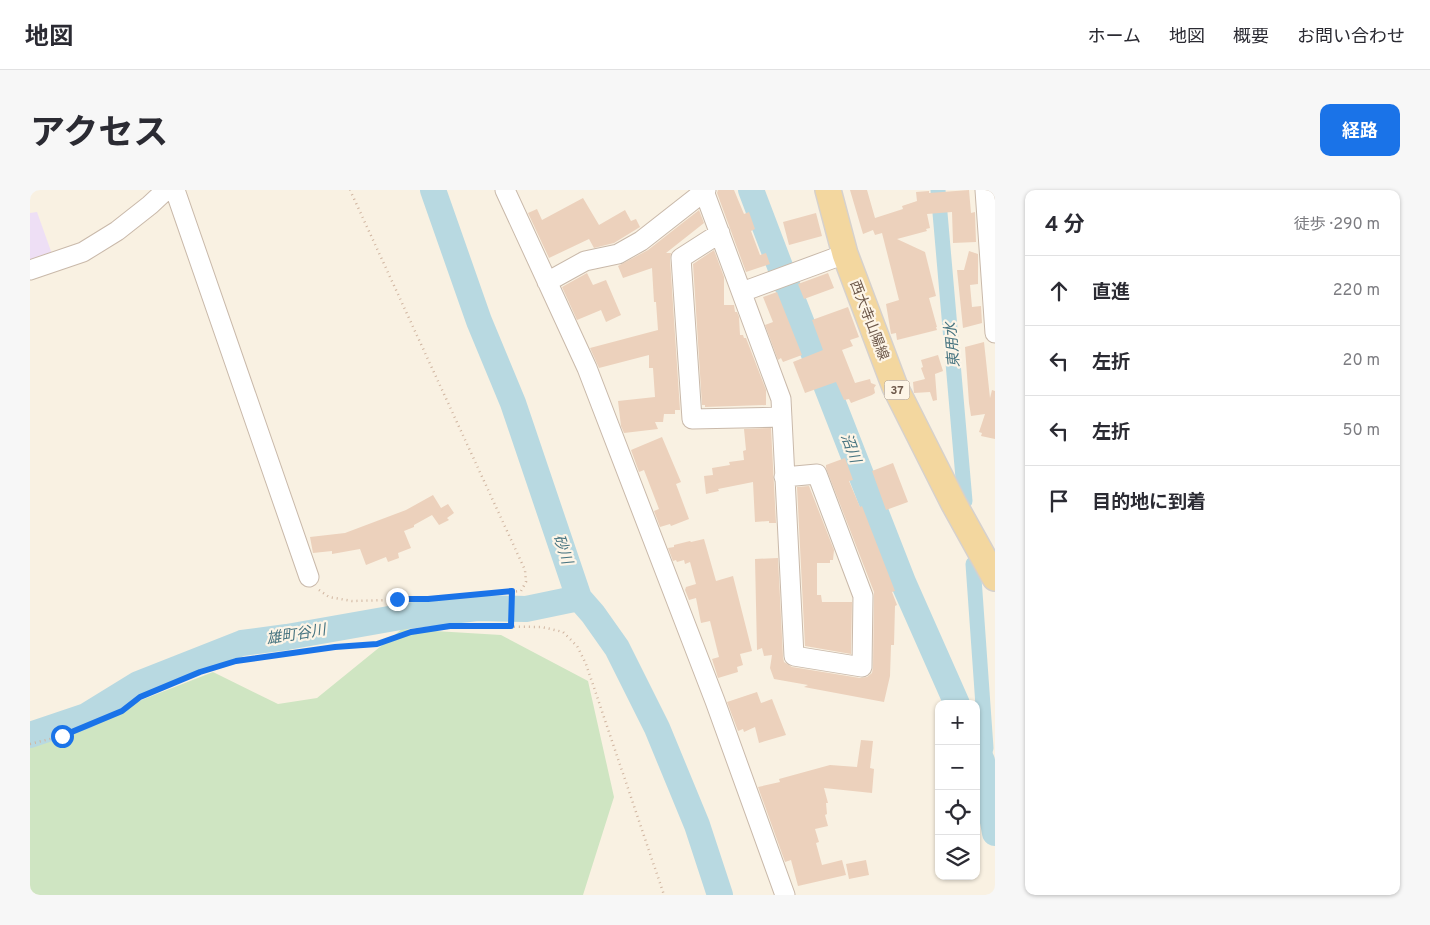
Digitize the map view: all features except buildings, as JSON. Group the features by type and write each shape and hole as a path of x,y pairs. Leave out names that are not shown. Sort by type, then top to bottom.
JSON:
{"main road":[{"name":"西大寺山陽線","path":"828,190 845,254 895,387 954,504 995,578"}],"street":[{"path":"30,270 83,252 117,231 166,190"},
{"path":"175,190 309,577"},
{"path":"505,190 594,387 715,701 785,895"},
{"path":"985,190 992,247 995,333"},
{"path":"546,282 585,261 618,254 641,241 705,191 781,399 784,477 794,656 862,668 862,596 817,474 784,477"},
{"path":"720,233 680,258 692,419 782,417"},
{"path":"742,292 845,254"}],"path":[{"path":"309,577 313,586 329,597 352,600 428,599 521,591 526,582 525,570 350,190"},
{"path":"511,626 512,591"},
{"path":"30,744 62,736 122,711 140,697 200,672 236,661 335,647 377,644 411,632 450,626 542,627 563,632 577,646 586,664 664,895"}],"shaded area":[{"path":"37,212 52,254 30,261 30,213"}],"green space":[{"path":"402,629 501,635 588,681 614,797 583,895 30,895 30,747 213,672 278,704 317,698"}],"waterway":[{"name":"砂川","path":"433,190 479,321 513,403 579,598 617,648 657,728 697,825 720,895"},
{"name":"沼川","path":"751,190 903,582 955,700"},
{"name":"東用水","path":"938,190 965,501"},
{"name":"東用水","path":"973,564 986,748 982,761"},
{"name":"雄町谷川","path":"30,735 86,716 138,684 242,643 406,616 478,608 526,609 579,598"},
{"name":"沼川","path":"980,757 995,833"}],"route":[{"path":"62,736 122,711 140,697 200,672 236,661 335,647 377,644 411,632 450,626 511,626 512,591 428,599 397,599"}]}
